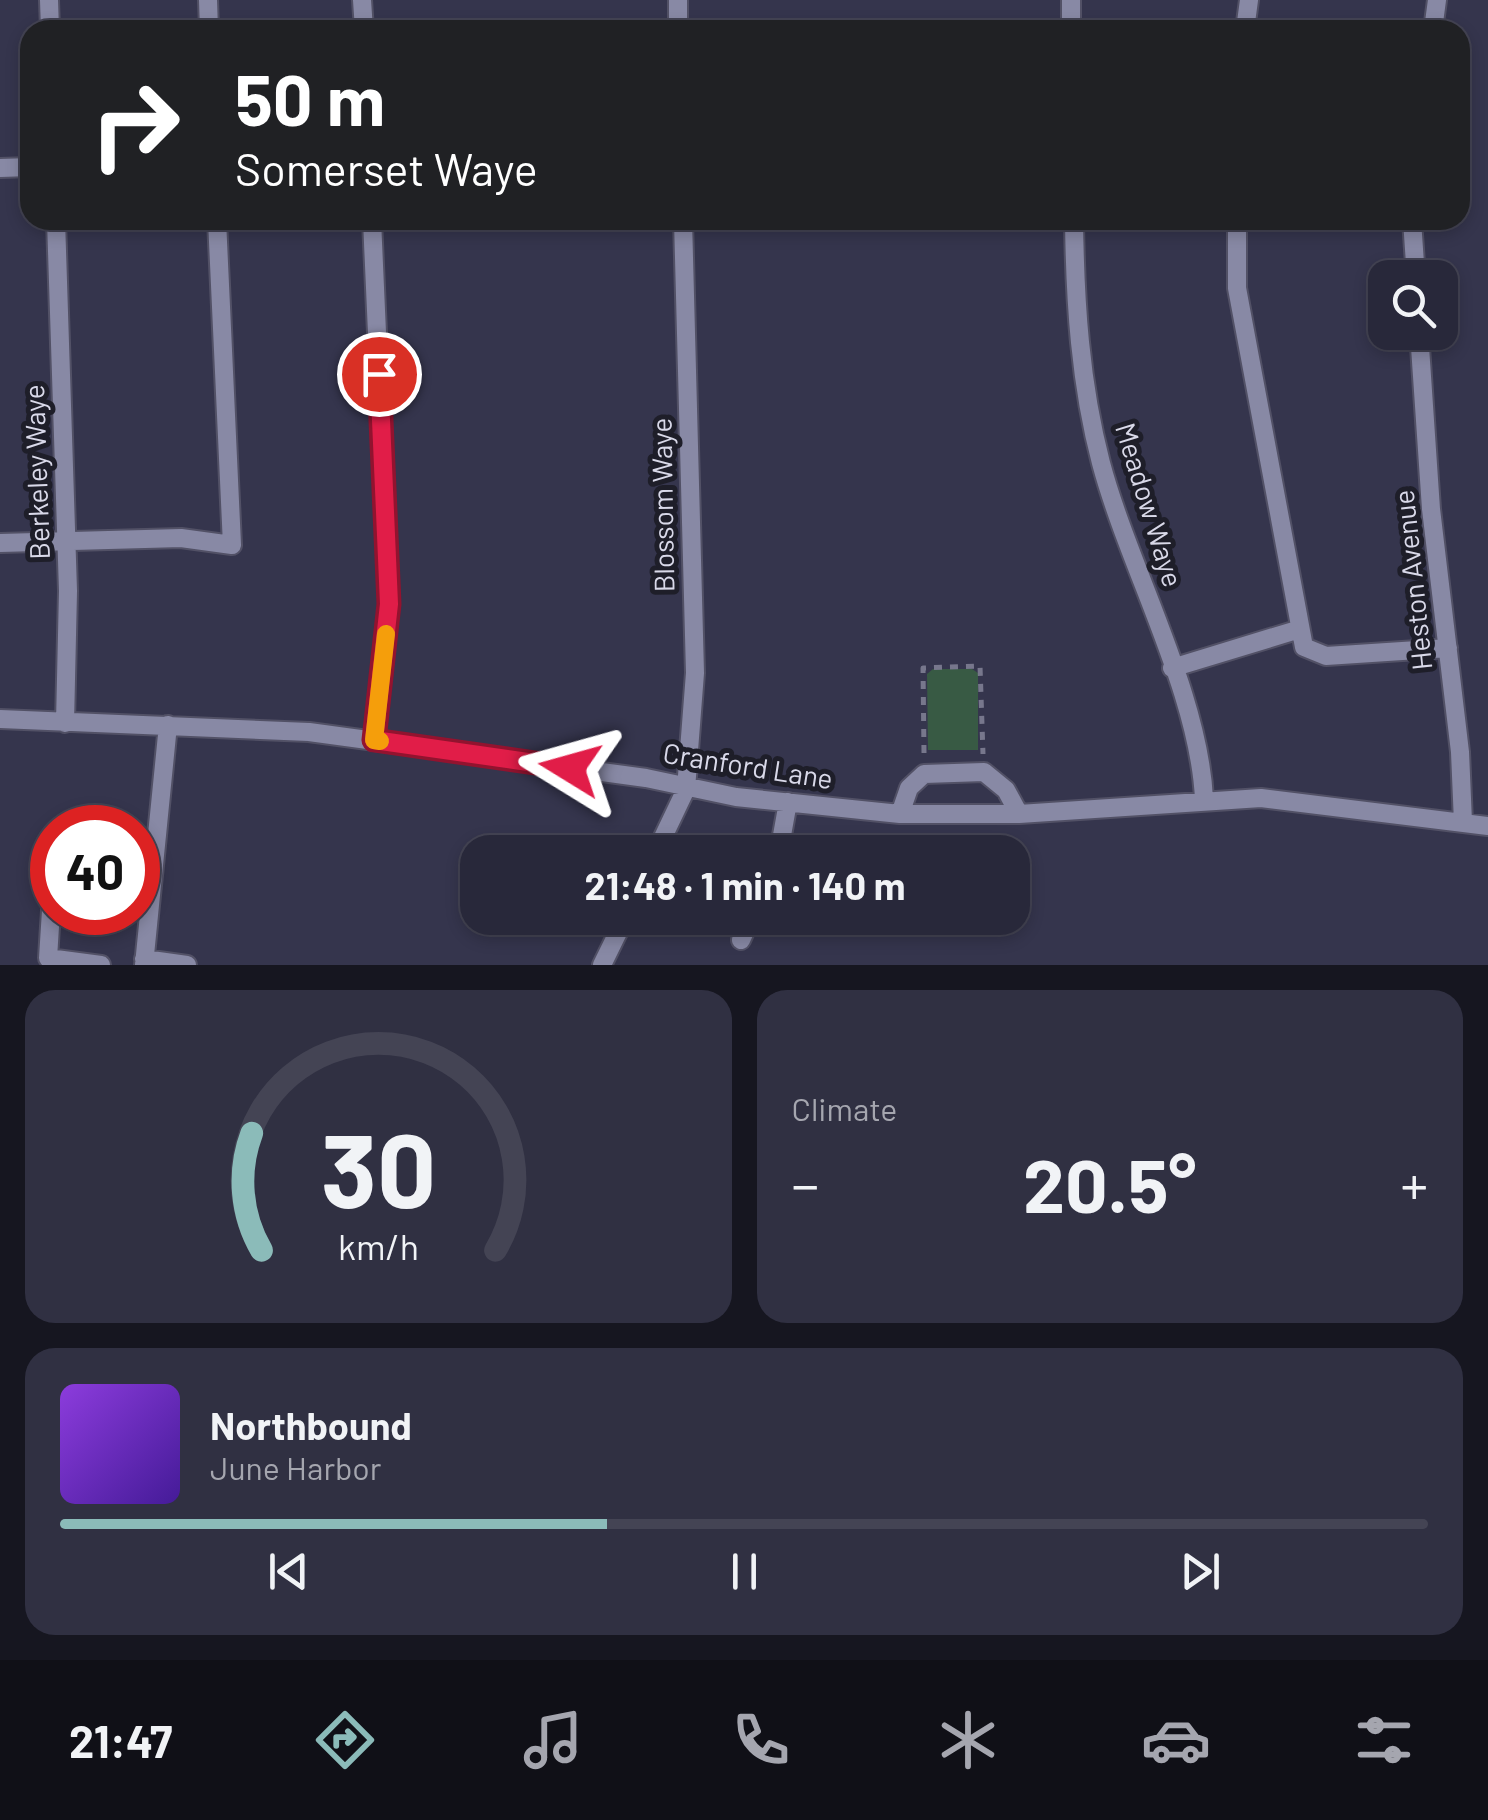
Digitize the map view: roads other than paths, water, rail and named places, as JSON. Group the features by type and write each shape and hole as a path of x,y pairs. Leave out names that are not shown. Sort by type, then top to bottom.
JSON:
{"street":[{"name":"Berkeley Waye","path":"56,230 66,542 65,723"},
{"path":"0,543 181,538 232,545 218,230"},
{"path":"372,230 389,604 374,740"},
{"name":"Blossom Waye","path":"683,230 695,673 686,789"},
{"name":"Meadow Waye","path":"1074,230 1076,323 1102,463 1200,760 1204,799"},
{"path":"1237,230 1238,288 1304,647 1326,656 1448,648"},
{"path":"1413,230 1415,260"},
{"name":"Heston Avenue","path":"1420,350 1430,509 1464,822"},
{"path":"1172,668 1300,629"},
{"name":"Cranford Lane","path":"0,719 309,732 646,778 686,789 900,814 1019,814 1204,799 1313,802 1488,826"},
{"path":"168,726 144,962 187,965"},
{"path":"900,814 909,788 924,774 984,772 1006,790 1019,814"},
{"path":"664,835 686,789"},
{"path":"782,835 788,802"},
{"path":"49,935 48,958 101,965"},
{"path":"602,965 616,935"},
{"path":"741,940 743,935"}]}
